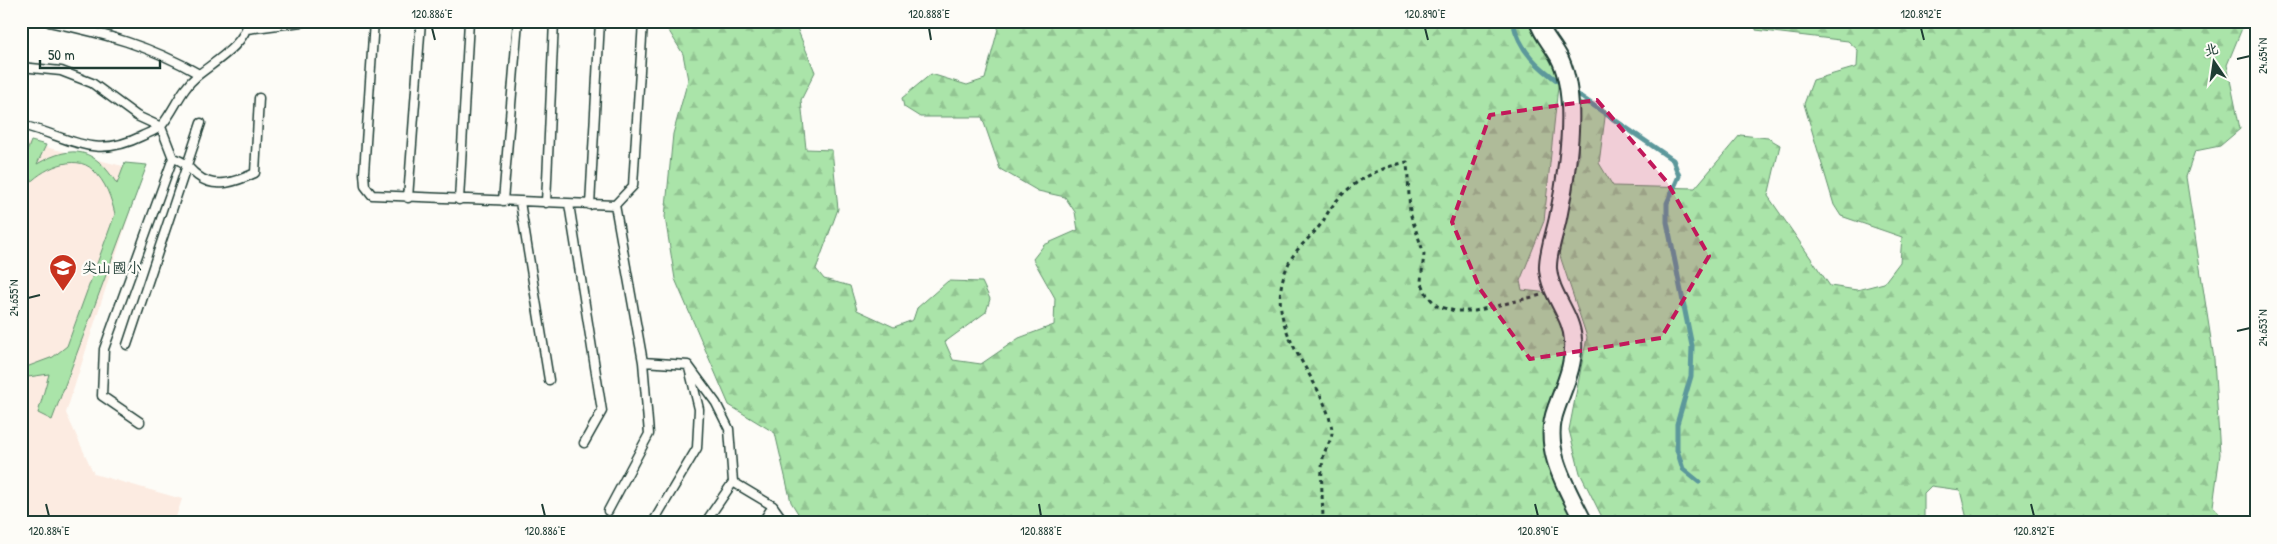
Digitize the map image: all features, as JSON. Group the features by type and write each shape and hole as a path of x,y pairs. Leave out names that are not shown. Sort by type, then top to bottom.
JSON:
{"street":[{"path":"1538,21 1542,32 1559,58 1567,82 1569,100 1564,186 1548,269 1553,291 1567,317 1574,338 1573,360 1555,412 1552,431 1554,461 1584,523"}],"lane":[{"path":"21,125 56,138 107,148 130,142 161,127 189,82 238,42 248,25 309,21"},
{"path":"374,21 364,173 366,186 372,196 615,205 633,186 643,21"},
{"path":"408,198 421,21"},
{"path":"459,200 469,21"},
{"path":"503,202 518,21"},
{"path":"546,203 554,21"},
{"path":"590,204 600,21"},
{"path":"49,22 105,34 147,48 170,57 199,74"},
{"path":"21,67 60,71 92,83 137,116 161,127 173,158 104,349 102,396 140,422"},
{"path":"173,158 187,163 198,177 214,183 236,182 255,173 259,98"},
{"path":"127,345 201,123"},
{"path":"520,202 549,380"},
{"path":"569,204 602,410 584,443"},
{"path":"608,511 649,434 643,362 615,205"},
{"path":"643,362 688,365 716,403 729,429 733,482 705,523"},
{"path":"655,519 697,448 698,410 688,365"},
{"path":"733,482 773,506 785,523"},
{"path":"762,523 773,506"}],"path":[{"path":"1323,523 1323,456 1333,433 1330,418 1314,382 1292,347 1283,314 1281,292 1287,265 1299,246 1320,225 1331,207 1342,195 1387,166 1406,162 1410,213 1424,254 1421,281 1427,295 1437,306 1455,311 1475,311 1526,300 1553,291"}],"highlighted area":[{"path":"1597,100 1667,182 1709,256 1661,338 1530,359 1480,289 1452,222 1490,115"}],"shaded area":[{"name":"尖山國小","path":"21,141 143,171 66,413 94,474 182,499 174,523 21,523"}],"green space":[{"path":"658,21 794,21 815,72 801,100 806,149 832,150 838,209 816,269 824,279 850,286 857,310 894,327 913,320 917,308 948,281 982,282 990,299 986,312 945,342 953,360 981,364 1019,338 1054,325 1055,298 1033,259 1044,245 1078,230 1075,212 1065,197 1038,191 1000,169 982,117 920,117 904,107 902,98 931,74 967,85 985,79 1000,21 1540,21 1559,77 1544,221 1520,281 1522,290 1557,294 1572,330 1549,420 1582,523 804,523 791,502 775,433 729,405 675,279 665,217 673,134 688,80 683,54 669,31"},
{"path":"1756,21 2245,21 2227,65 2240,129 2220,146 2195,151 2186,177 2214,359 2220,454 2213,506 2226,523 1968,523 1960,490 1931,486 1924,493 1924,523 1605,523 1580,473 1569,430 1587,337 1558,250 1561,203 1579,157 1575,101 1606,110 1599,163 1613,186 1695,188 1740,135 1768,138 1780,145 1768,196 1830,286 1857,290 1884,283 1900,262 1902,237 1841,216 1834,205 1804,104 1813,80 1857,67 1858,50 1848,41 1756,30"},
{"path":"31,141 46,145 37,164 62,153 83,153 100,163 117,184 125,163 147,165 52,420 38,413 49,374 21,378 21,369 53,357 67,346 115,214 105,185 93,170 86,165 77,163 58,165 40,174 27,186 21,201 21,168"}],"waterway":[{"path":"1513,21 1525,50 1538,65 1562,84"},
{"path":"1571,90 1673,160 1679,176 1667,203 1667,222 1692,346 1691,376 1677,424 1677,450 1683,469 1699,482"}],"place":[{"name":"尖山國小","path":"63,292"}]}
